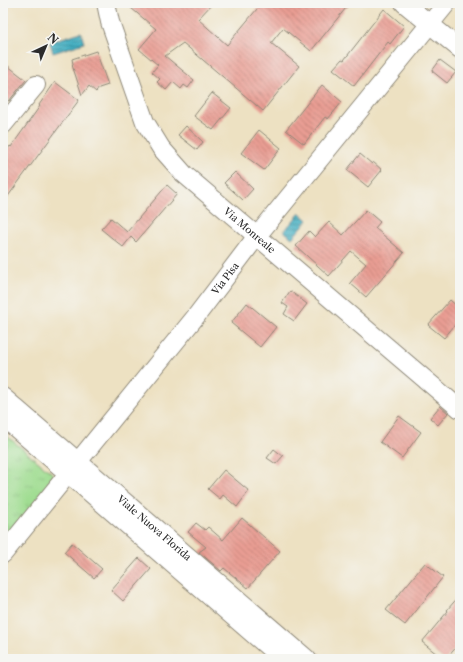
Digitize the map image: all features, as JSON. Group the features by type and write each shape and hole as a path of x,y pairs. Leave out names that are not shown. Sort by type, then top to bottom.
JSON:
{"street":[{"name":"Via Monreale","path":"106,3 108,15 140,109 149,129 171,161 184,174 460,409"},
{"path":"404,3 460,49"},
{"name":"Via Pisa","path":"3,554 197,315 257,236 447,3"},
{"path":"3,124 36,85"},
{"name":"Viale Nuova Florida","path":"3,397 73,467 282,659"},
{"name":"Viale Nuova Florida","path":"3,416 73,467 307,659"}],"green space":[{"path":"3,433 58,478 3,545"}],"water":[{"path":"81,32 84,43 53,53 50,42"},
{"path":"300,213 308,220 292,238 284,231"}],"building":[{"path":"125,3 213,3 198,19 227,45 262,3 350,3 311,51 283,28 271,43 299,66 263,111 183,43 165,56 194,80 188,88 184,85 181,89 173,82 166,90 157,82 160,79 152,72 158,65 139,49 156,29"},
{"path":"384,9 404,26 390,44 388,42 354,86 333,69 342,59 344,60"},
{"path":"96,51 108,85 99,88 96,92 89,86 82,95 72,65 72,59"},
{"path":"440,60 456,72 447,83 432,71"},
{"path":"3,62 26,80 9,101 3,97"},
{"path":"55,82 79,100 3,203 3,155 10,146 11,147"},
{"path":"322,85 342,102 328,119 325,117 304,144 286,130"},
{"path":"212,93 231,108 213,130 194,116"},
{"path":"186,126 203,142 197,150 178,135"},
{"path":"259,130 281,148 264,170 241,153"},
{"path":"360,154 382,170 368,187 347,170"},
{"path":"235,172 253,189 243,200 224,183"},
{"path":"167,185 177,194 136,242 131,237 123,247 101,229 111,218 127,232"},
{"path":"366,210 380,222 375,228 404,253 366,297 350,283 366,264 351,251 329,276 296,246 309,231 315,237 329,222 343,235"},
{"path":"290,291 307,304 294,321 284,314 288,307 282,303"},
{"path":"450,300 460,309 460,319 444,338 428,325"},
{"path":"247,303 276,327 260,347 231,323"},
{"path":"440,406 448,413 438,425 430,418"},
{"path":"399,416 421,432 402,458 380,442"},
{"path":"274,449 283,456 276,464 267,458"},
{"path":"224,470 249,491 237,507 223,495 220,499 208,489"},
{"path":"242,518 280,551 248,588 224,568 221,571 199,552 206,547 188,532 196,523 205,530 208,527 223,540"},
{"path":"72,543 102,569 94,578 64,552"},
{"path":"139,558 151,569 123,601 111,590"},
{"path":"425,563 443,577 405,625 386,610"},
{"path":"460,595 460,643 446,659 443,659 422,642"}]}
